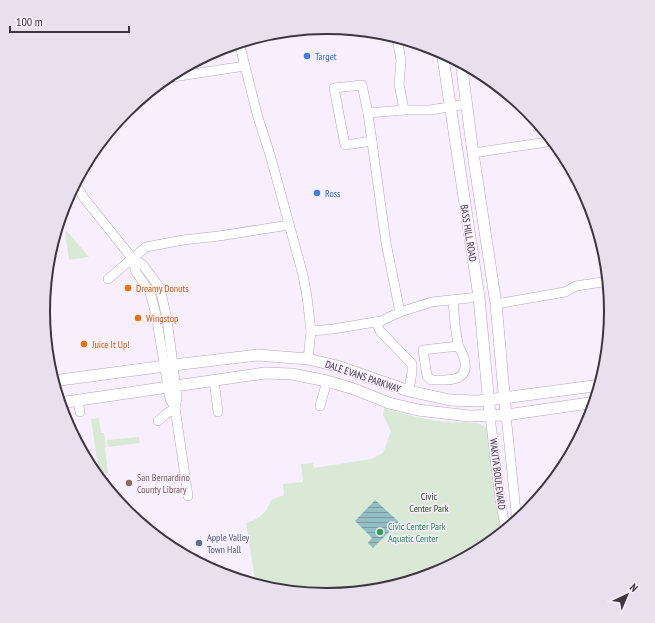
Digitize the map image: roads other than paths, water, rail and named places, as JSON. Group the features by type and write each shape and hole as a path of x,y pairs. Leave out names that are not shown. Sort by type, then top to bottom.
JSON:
{"main road":[{"name":"BASS HILL ROAD","path":"443,60 479,297 490,416"},
{"name":"BASS HILL ROAD","path":"462,69 496,304 506,415"},
{"name":"DALE EVANS PARKWAY","path":"58,380 169,365 258,355 308,359 337,366 409,392 450,400 488,400 595,386"},
{"name":"DALE EVANS PARKWAY","path":"66,404 79,406 172,387 265,373 292,374 327,381 389,403 418,410 469,416 506,415 589,403"}],"street":[{"path":"398,43 401,62 399,84 404,110"},
{"path":"241,48 257,114 271,158 306,290 311,331 308,359"},
{"path":"182,76 245,66"},
{"path":"372,141 345,145 334,88 362,85 368,113 372,141 386,243 400,312"},
{"path":"368,113 404,110 430,110 467,104"},
{"path":"473,153 547,142"},
{"path":"79,189 132,258 143,265 160,288 167,320 169,365 172,387 177,398 176,408 188,496"},
{"path":"108,279 146,247 183,240 289,225"},
{"path":"496,304 565,292 576,286 603,282"},
{"path":"311,331 381,321 400,312 432,302 479,297"},
{"path":"453,300 458,346 464,357 464,372 460,378 451,380 431,380 427,376 423,350 458,346"},
{"path":"376,322 380,331 412,364 409,392"},
{"path":"214,380 218,412"},
{"path":"320,406 327,381"},
{"path":"158,421 176,408"},
{"name":"WAKITA BOULEVARD","path":"506,415 517,514"},
{"name":"WAKITA BOULEVARD","path":"490,416 500,500 505,525"}],"place":[{"name":"Target","path":"307,56"},
{"name":"Ross","path":"317,193"},
{"name":"Dreamy Donuts","path":"128,288"},
{"name":"Wingstop","path":"138,318"},
{"name":"Juice It Up!","path":"84,344"},
{"name":"San Bernardino County Library","path":"129,483"},
{"name":"Civic Center Park Aquatic Center","path":"380,532"},
{"name":"Apple Valley Town Hall","path":"199,543"}],"park label":[{"name":"Civic Center Park","path":"429,502"}]}
